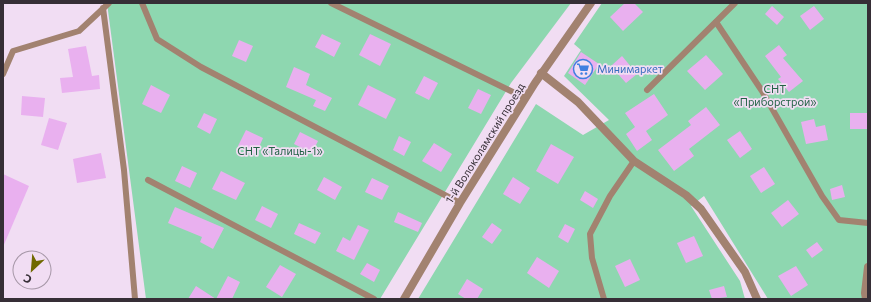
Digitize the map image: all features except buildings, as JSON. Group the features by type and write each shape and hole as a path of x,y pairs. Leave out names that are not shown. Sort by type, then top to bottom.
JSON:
{"street":[{"name":"1-й Волоколамский проезд","path":"404,299 460,202 525,98 590,3"},
{"path":"541,73 578,102 634,161 686,196 701,209 745,272 757,299"},
{"path":"866,299 865,293 868,267"}],"lane":[{"path":"3,74 13,51 79,31 109,3"},
{"path":"142,3 157,39 201,66 460,202"},
{"path":"332,3 525,98"},
{"path":"647,90 735,3"},
{"path":"103,8 124,170 136,298"},
{"path":"716,22 762,91 822,196 839,220 868,223"},
{"path":"604,299 592,258 590,234 610,196 634,161"},
{"path":"148,180 374,299"}],"green space":[{"name":"СНТ «Талицы-1»","path":"107,3 571,3 511,83 380,299 146,299"},
{"name":"СНТ «Приборстрой»","path":"602,3 868,3 868,299 768,299 704,196 691,206 740,281 745,299 418,299 536,104 583,135 609,120 564,76 581,50 574,44"}],"place":[{"name":"Минимаркет","path":"583,69"}]}
